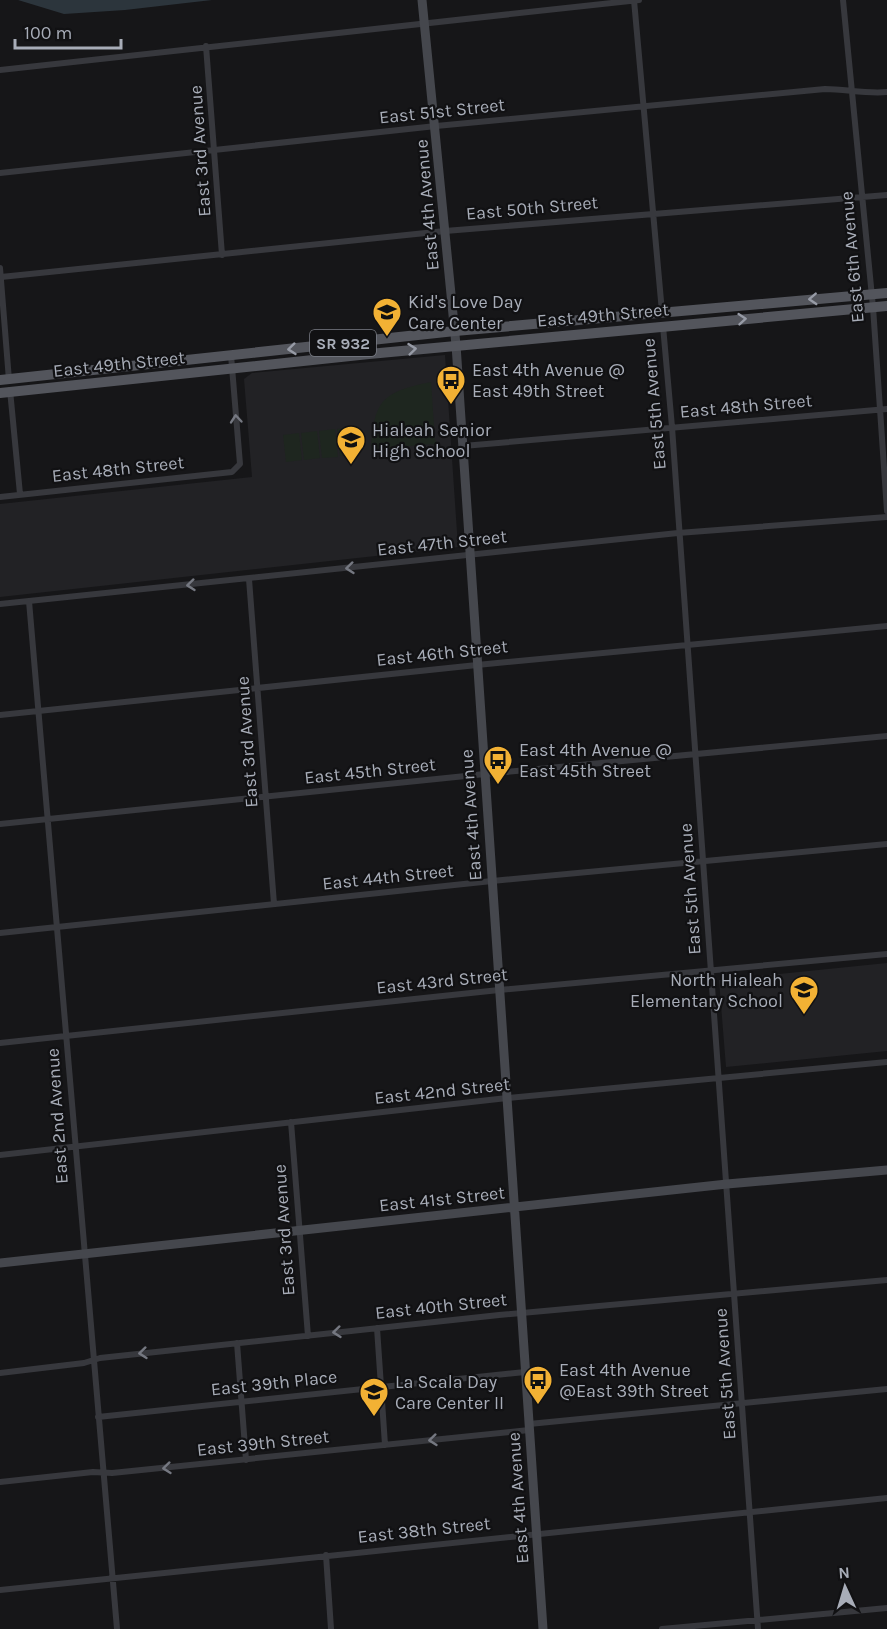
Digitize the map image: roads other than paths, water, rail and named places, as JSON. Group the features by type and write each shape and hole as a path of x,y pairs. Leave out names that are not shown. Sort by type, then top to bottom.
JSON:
{"main road":[{"name":"East 4th Avenue","path":"422,0 455,331 543,1629"},
{"name":"East 49th Street","path":"5,379 455,331 887,293"},
{"name":"East 49th Street","path":"5,392 456,345 887,306"},
{"path":"663,326 672,317 721,312 729,307"},
{"path":"605,332 618,325 653,321 662,312"},
{"name":"East 41st Street","path":"0,1263 727,1184 887,1170"}],"street":[{"name":"East 5th Avenue","path":"634,0 662,312"},
{"path":"0,70 639,0"},
{"name":"East 6th Avenue","path":"843,0 883,409 887,511"},
{"name":"East 3rd Avenue","path":"206,46 222,255"},
{"name":"East 51st Street","path":"0,173 436,126 825,89 852,89 864,94 887,92"},
{"name":"East 50th Street","path":"1,277 445,231 887,195"},
{"path":"0,268 5,392 20,494"},
{"name":"East 5th Avenue","path":"663,326 758,1629"},
{"path":"231,355 232,368"},
{"name":"East 48th Street","path":"0,496 232,472 240,464 232,368"},
{"name":"East 48th Street","path":"463,446 883,409"},
{"name":"East 47th Street","path":"0,604 678,533 887,517"},
{"name":"East 3rd Avenue","path":"249,579 274,904"},
{"name":"East 2nd Avenue","path":"29,601 83,1255 117,1629"},
{"name":"East 46th Street","path":"0,715 477,665 887,626"},
{"name":"East 45th Street","path":"0,824 485,774 887,736"},
{"name":"East 44th Street","path":"0,933 492,881 887,844"},
{"name":"East 43rd Street","path":"0,1043 499,990 887,954"},
{"name":"East 42nd Street","path":"0,1155 507,1098 887,1062"},
{"name":"East 3rd Avenue","path":"291,1122 308,1336"},
{"name":"East 40th Street","path":"0,1373 94,1361 100,1358 377,1328 887,1280"},
{"path":"377,1328 385,1445"},
{"path":"237,1343 246,1460"},
{"name":"East 39th Place","path":"98,1417 525,1372"},
{"name":"East 39th Street","path":"0,1482 246,1460 481,1435 529,1427 742,1403 887,1389"},
{"name":"East 38th Street","path":"0,1590 887,1498"},
{"path":"326,1555 331,1629"},
{"path":"662,1629 887,1608"}],"place":[{"name":"Kid's Love Day Care Center","path":"387,338"},
{"name":"East 4th Avenue @ East 49th Street","path":"451,406"},
{"name":"Hialeah Senior High School","path":"351,466"},
{"name":"East 4th Avenue @ East 45th Street","path":"498,786"},
{"name":"North Hialeah Elementary School","path":"804,1016"},
{"name":"East 4th Avenue @East 39th Street","path":"538,1406"},
{"name":"La Scala Day Care Center II","path":"374,1418"}]}
